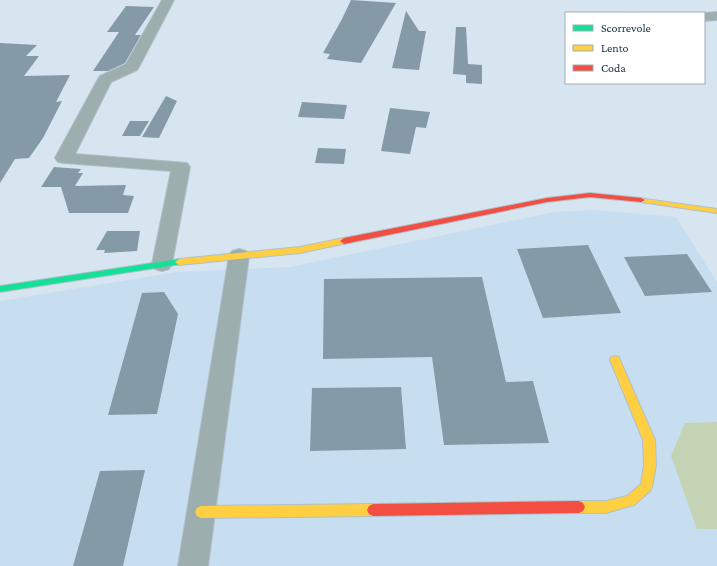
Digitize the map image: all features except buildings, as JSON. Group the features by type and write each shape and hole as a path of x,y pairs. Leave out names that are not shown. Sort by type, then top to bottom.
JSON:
{"street":[{"path":"162,264 180,167 64,158 105,79 132,67 168,0"},
{"path":"705,17 717,16"},
{"path":"0,289 162,264 300,250 547,200 590,195 645,200 717,211"},
{"path":"192,566 239,256"},
{"path":"200,512 606,507 630,501 646,487 650,465 649,440 615,360"}],"shaded area":[{"path":"593,210 676,217 717,282 717,566 0,566 0,301 176,272 290,267 555,212"}],"green space":[{"path":"717,422 717,529 697,529 671,456 685,423"}],"traffic: fast":[{"path":"0,289 179,262"}],"traffic: slow":[{"path":"641,200 717,211"},
{"path":"179,262 300,250 344,241"},
{"path":"579,507 606,507 630,501 646,487 650,465 649,440 615,360"},
{"path":"201,512 373,510"}],"traffic: jam":[{"path":"344,241 547,200 590,195 641,200"},
{"path":"373,510 579,507"}]}
